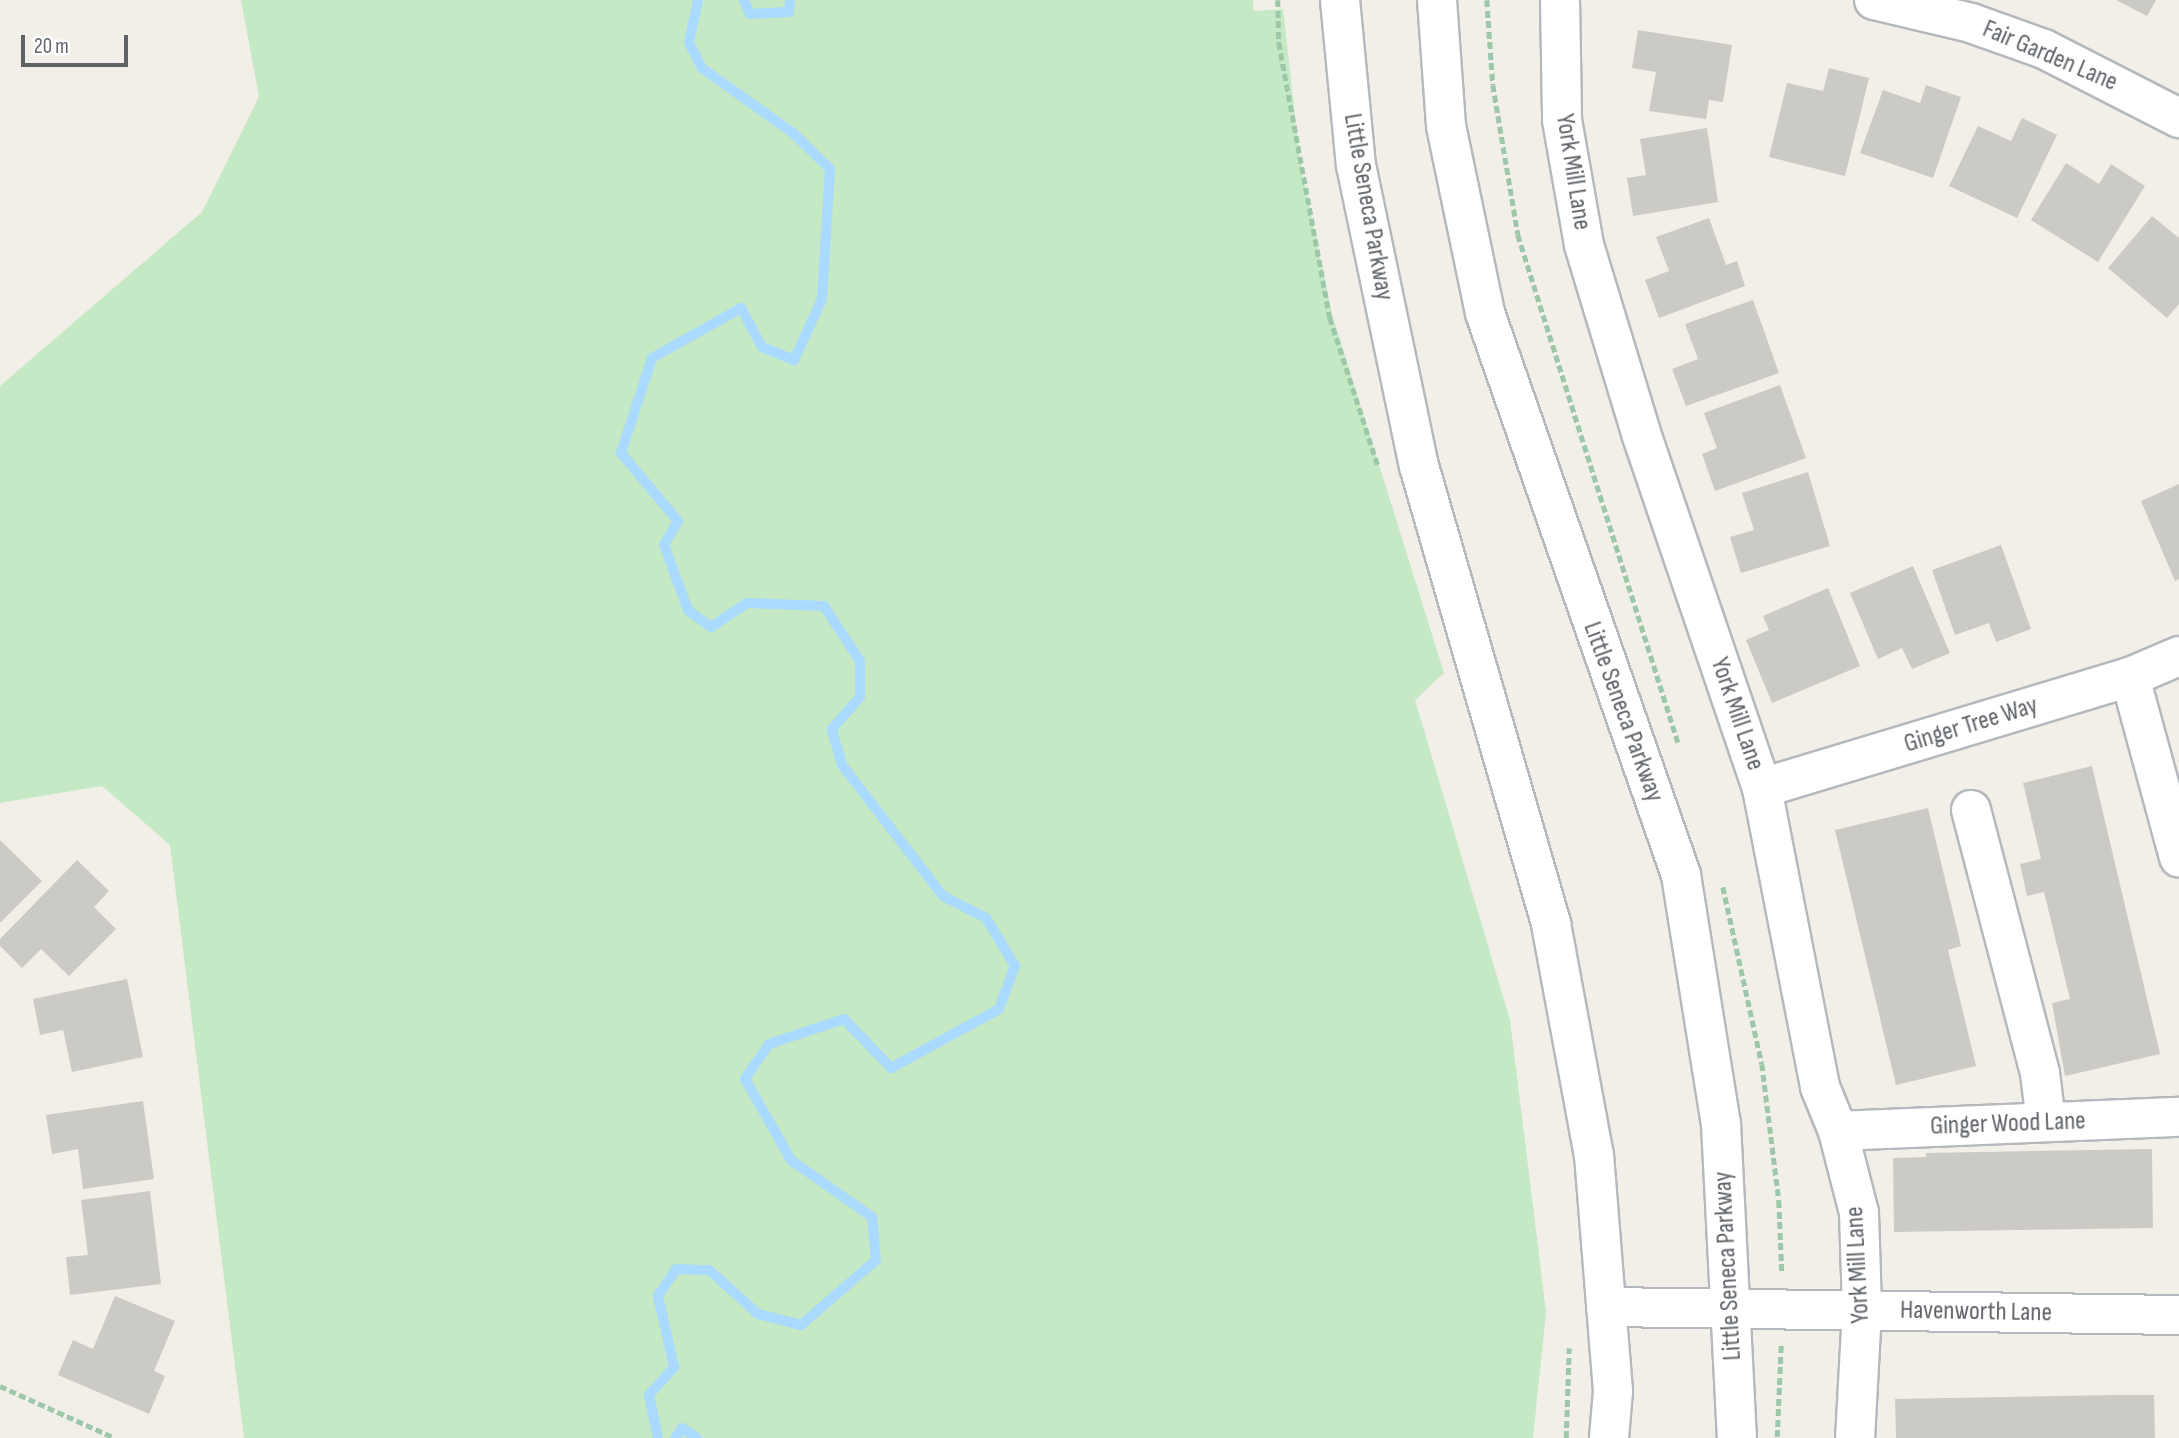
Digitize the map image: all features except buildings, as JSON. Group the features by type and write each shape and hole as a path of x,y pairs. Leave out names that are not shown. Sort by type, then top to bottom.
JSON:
{"street":[{"name":"Little Seneca Parkway","path":"1340,0 1356,165 1419,467 1550,924 1594,1155 1613,1391 1609,1438"},
{"name":"Little Seneca Parkway","path":"1437,0 1446,126 1485,313 1681,875 1721,1124 1737,1438"},
{"name":"York Mill Lane","path":"1560,0 1562,120 1584,245 1641,433 1762,788 1820,1087 1838,1130 1859,1213 1862,1310 1855,1438"},
{"name":"Fair Garden Lane","path":"1874,0 1971,23 2044,49 2179,118"},
{"name":"Ginger Tree Way","path":"1762,788 2130,677 2179,656"},
{"path":"2130,677 2179,857"},
{"path":"1971,810 2040,1073 2046,1122"},
{"name":"Ginger Wood Lane","path":"1838,1130 2179,1117"},
{"name":"Havenworth Lane","path":"1606,1307 2179,1315"}],"path":[{"path":"1278,0 1279,43 1330,318 1380,472"},
{"path":"1566,1438 1570,1333"},
{"path":"0,1386 115,1438"}],"green space":[{"path":"241,0 1253,0 1254,11 1283,9 1300,160 1332,314 1444,673 1415,700 1510,1020 1546,1312 1533,1438 244,1438 170,845 102,786 0,803 0,386 202,212 259,97"}],"waterway":[{"path":"658,1438 649,1395 674,1367 658,1296 676,1269 709,1270 758,1314 801,1325 876,1260 872,1217 791,1160 745,1079 769,1044 844,1019 891,1068 999,1009 1015,966 986,918 943,896 842,765 832,729 860,697 860,661 824,606 747,603 711,627 688,610 664,545 678,521 621,453 652,358 741,308 762,347 794,360 822,299 830,169 793,133 702,68 689,42 698,0"},
{"path":"744,0 750,14 789,12 790,0"},
{"path":"675,1438 682,1428 697,1438"}]}
